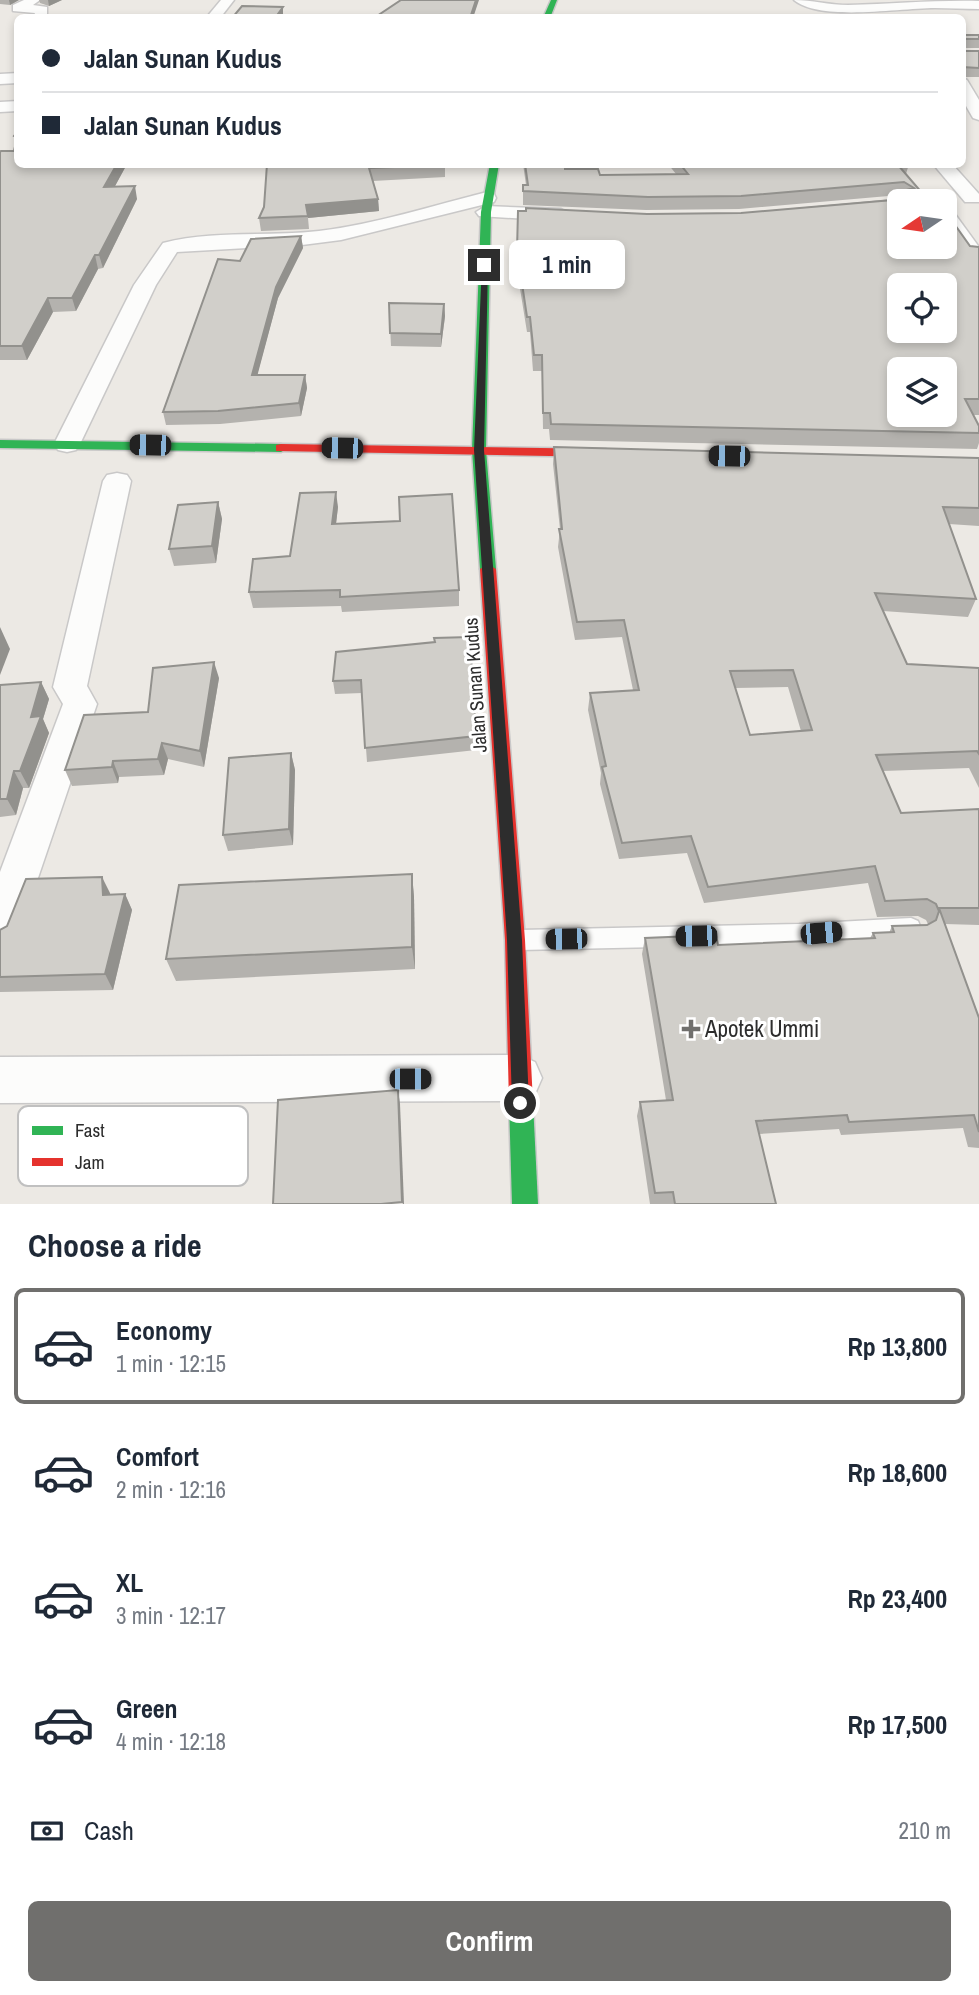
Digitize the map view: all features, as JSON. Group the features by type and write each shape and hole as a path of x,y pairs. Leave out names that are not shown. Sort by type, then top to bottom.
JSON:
{"main road":[{"name":"Jalan Sunan Kudus","path":"494,168 486,205 479,450 514,940 525,1204"},
{"path":"0,444 618,454"}],"street":[{"path":"34,0 11,7 42,10 41,14"},
{"path":"216,14 228,0"},
{"path":"800,0 810,1 821,7 845,9 979,5"},
{"path":"960,5 976,23"},
{"path":"966,90 978,112"},
{"path":"946,168 976,198"},
{"path":"957,199 976,198"},
{"path":"67,444 145,285 170,247 318,238 486,205 579,216"},
{"path":"957,231 974,255"},
{"path":"0,928 80,704 70,687 117,481"},
{"path":"0,1080 519,1078"}],"lane":[{"path":"514,940 799,934 917,928"}],"building":[{"path":"401,0 476,0 471,14 380,14"},
{"path":"242,6 283,7 278,14 235,14"},
{"path":"966,35 979,35 979,39 966,39"},
{"path":"966,51 979,51 979,68 966,67"},
{"path":"1,151 14,151 14,168 115,168 104,187 135,186 99,255 95,255 72,298 48,298 22,346 0,346"},
{"path":"267,168 369,168 378,199 306,205 308,216 259,218 264,207"},
{"path":"526,168 598,169 600,175 688,174 683,168 901,168 919,189 910,189 914,188 904,182 741,196 648,197 523,191 523,185 528,185"},
{"path":"887,200 887,259 957,259 957,228 970,246 979,247 979,399 965,399 979,426 979,433 551,424 550,413 543,413 542,355 534,355 530,317 527,317 517,250 518,211 526,211 526,208 647,214 741,213"},
{"path":"301,236 276,287 252,375 305,375 299,403 218,411 163,412 218,259 240,261 251,239"},
{"path":"389,303 444,304 441,334 390,333"},
{"path":"554,447 979,458 979,508 943,507 976,599 875,593 907,664 979,668 979,754 977,751 876,755 901,813 979,809 979,908 939,908 979,1018 979,1132 974,1115 849,1122 847,1115 756,1121 776,1204 675,1204 673,1192 655,1193 640,1102 673,1100 645,938 716,935 718,945 875,938 873,933 894,932 892,926 927,925 936,920 939,911 936,904 927,899 885,901 875,866 708,887 691,836 622,843 602,767 606,766 590,693 639,690 624,620 577,622 559,529 562,529","holes":["793,670 812,730 750,735 730,671"]},
{"path":"336,492 332,524 400,521 399,497 452,494 459,590 340,597 340,590 249,592 253,559 290,556 300,493"},
{"path":"218,502 212,546 169,549 178,505"},
{"path":"470,637 476,736 365,748 361,680 333,681 336,652 435,642 434,638"},
{"path":"214,662 200,751 162,743 158,759 113,761 112,767 65,770 84,715 148,712 153,668"},
{"path":"41,682 31,717 41,716 20,771 14,771 7,799 0,799 0,685"},
{"path":"291,753 289,829 223,835 229,758"},
{"path":"412,874 412,947 166,959 179,885"},
{"path":"102,877 103,895 125,894 105,974 0,977 0,930 7,926 26,879"},
{"path":"398,1090 402,1202 273,1204 278,1100"}],"traffic: fast":[{"path":"548,14 554,0"},
{"path":"488,569 479,450 486,212 494,168"},
{"path":"0,444 281,448"},
{"path":"521,1103 525,1204"}],"traffic: jam":[{"path":"281,448 606,453"},
{"path":"488,569 515,940 521,1103"}],"place":[{"name":"Apotek Ummi","path":"691,1029"}],"route":[{"path":"484,265 479,450 514,940 520,1103"}]}
